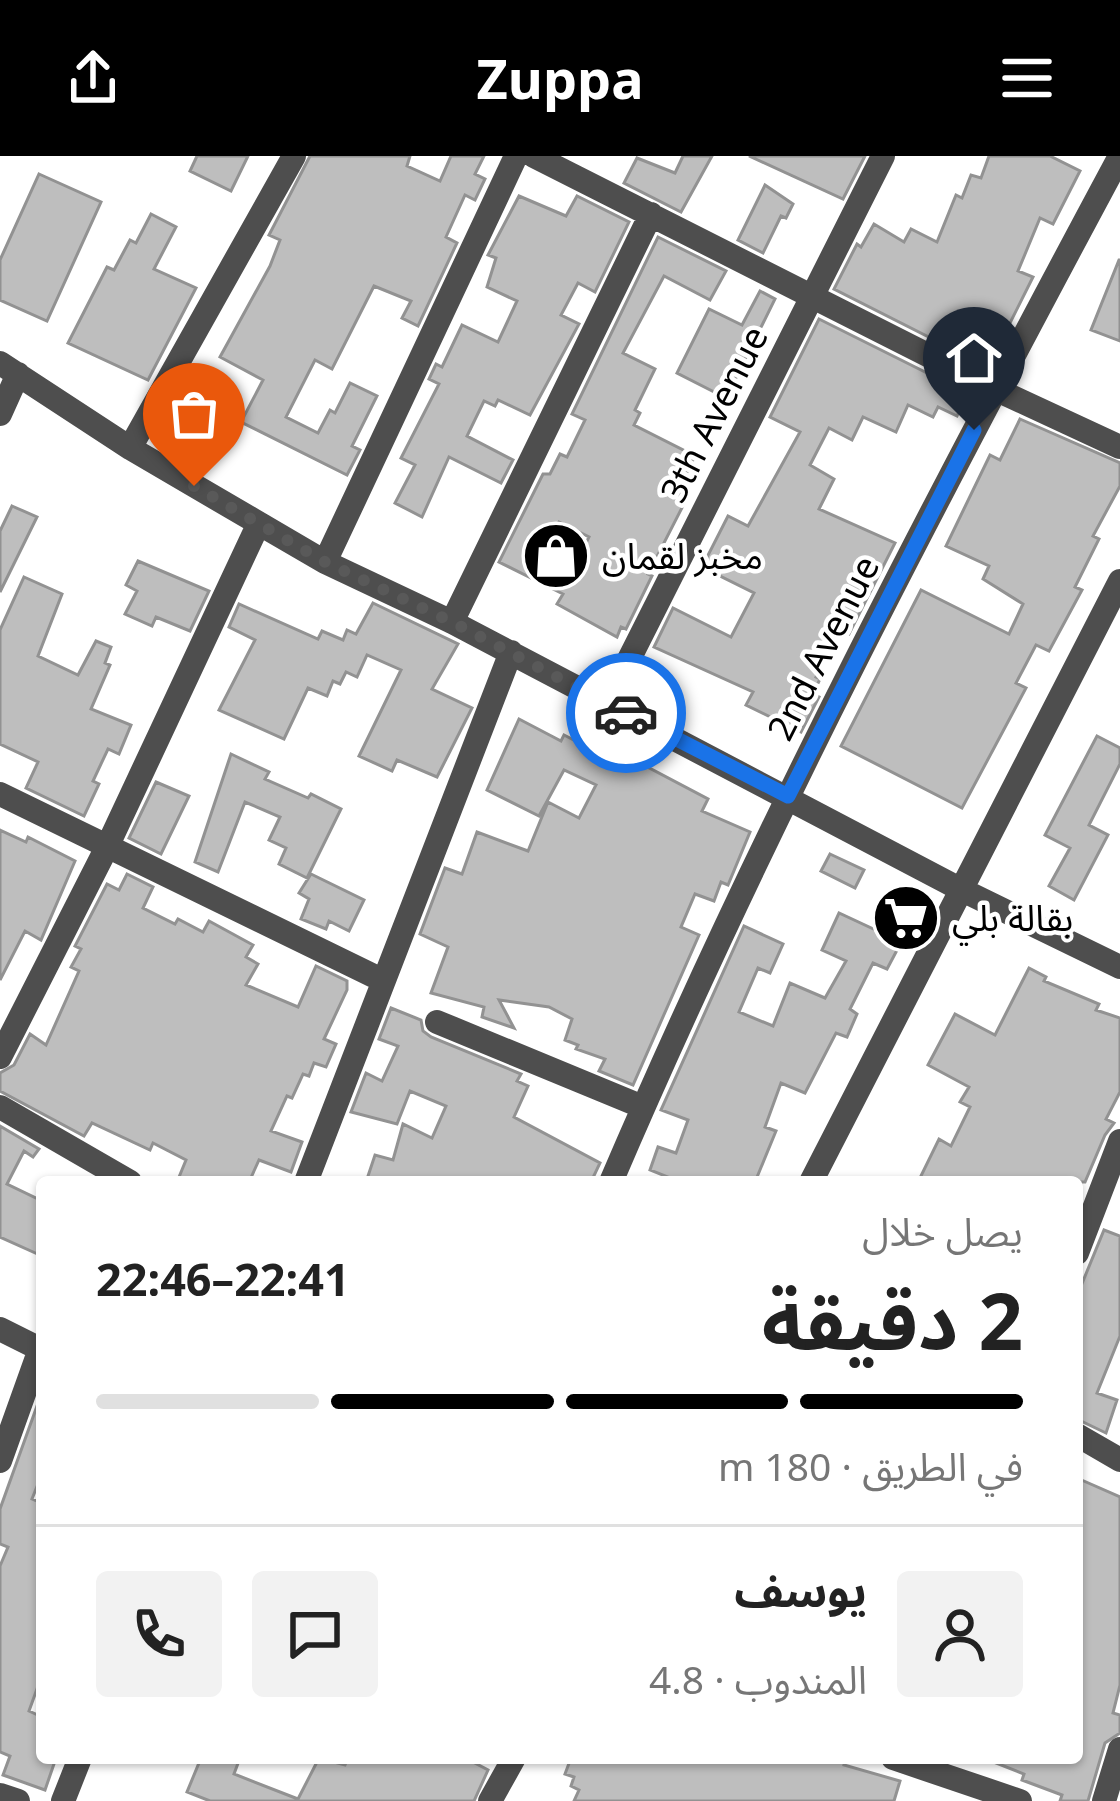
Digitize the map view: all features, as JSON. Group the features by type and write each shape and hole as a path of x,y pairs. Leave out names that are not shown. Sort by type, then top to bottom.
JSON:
{"street":[{"path":"130,448 294,156"},
{"path":"325,562 517,156"},
{"path":"534,156 1120,448"},
{"name":"3th Avenue","path":"607,703 883,156"},
{"name":"2nd Avenue","path":"614,1176 788,796 995,389 1120,156"},
{"path":"452,622 651,214"},
{"path":"0,414 9,368 130,448 325,562 511,652 1120,968"},
{"path":"0,1057 108,845 258,525"},
{"path":"814,1176 1120,581"},
{"path":"313,1176 382,980 511,652"},
{"path":"0,794 382,980"},
{"path":"437,1022 643,1107"},
{"path":"0,1107 120,1176"},
{"path":"1083,1238 1120,1142"},
{"path":"0,1329 36,1347"},
{"path":"0,1461 36,1364"},
{"path":"1083,1437 1118,1451"},
{"path":"1104,1801 1120,1749"},
{"path":"63,1801 78,1764"},
{"path":"490,1801 511,1764"},
{"path":"911,1764 1020,1801"},
{"path":"0,1795 18,1801"}],"building":[{"path":"197,156 248,156 231,191 190,171"},
{"path":"310,156 410,156 407,166 440,181 451,156 484,156 475,174 485,179 475,200 465,195 446,237 457,243 418,326 402,318 411,301 374,286 332,369 315,360 286,417 318,433 350,383 377,396 352,446 360,450 347,475 241,422 263,380 220,357 270,266 280,240 269,235"},
{"path":"683,156 712,156 681,212 624,183 637,158 675,173"},
{"path":"749,156 865,156 843,199"},
{"path":"989,156 1050,156 1080,171 1053,224 1040,218 1018,271 1033,277 988,367 834,289 857,244 861,247 874,224 904,242 911,229 937,242 956,195 962,198 971,175 981,178"},
{"path":"39,174 101,202 47,321 0,300 0,260"},
{"path":"765,185 793,204 786,218 781,216 763,253 738,240"},
{"path":"519,196 566,216 577,196 629,222 595,292 578,283 561,315 579,324 530,415 498,400 495,406 484,401 467,436 513,460 501,483 449,457 422,517 395,503 415,465 401,458 439,384 429,379 436,364 442,367 462,325 498,342 517,301 487,287 496,258 488,255"},
{"path":"151,214 176,227 154,269 196,288 148,380 68,343 107,267 114,270"},
{"path":"658,237 726,271 710,300 664,276 623,353 655,369 635,410 640,413 634,425 695,456 678,491 688,496 626,629 621,627 617,637 557,604 563,594 499,562 543,474 550,474 560,454 567,457 585,420 572,414","holes":["559,522 589,537 572,571 543,556"]},
{"path":"1120,260 1120,341 1091,330"},
{"path":"760,291 775,299 726,398 677,373 709,309 742,325"},
{"path":"819,319 967,393 957,416 938,407 933,417 908,405 896,432 863,417 852,440 829,428 810,465 834,479 819,509 895,543 849,634 840,629 816,677 820,679 813,694 819,697 801,732 746,705 753,692 654,647 673,608 731,637 754,593 702,567 728,516 748,526 800,432 770,417"},
{"path":"1020,419 1120,463 1120,486 1093,536 1099,539 1075,587 1082,590 1049,651 1036,645 1016,683 1026,688 962,808 841,746 921,590 1009,634 1023,604 983,579 989,566 946,546 990,455 1000,460"},
{"path":"12,506 37,517 0,592 0,531"},
{"path":"138,561 209,591 190,631 156,617 152,626 125,614 137,591 126,585"},
{"path":"24,577 62,594 38,656 78,675 96,641 111,647 105,663 110,665 91,709 131,725 119,754 108,749 84,816 26,788 38,762 0,744 0,630"},
{"path":"373,603 458,644 432,689 472,708 437,777 397,760 392,771 359,756 401,670 367,655 357,677 346,672 340,684 333,681 327,696 308,688 284,739 219,710 255,640 229,627 239,604 318,639 322,631 343,640 347,630 356,634"},
{"path":"519,719 561,741 564,735 597,752 602,743 708,799 702,811 750,832 728,885 721,882 714,901 695,894 681,927 699,935 633,1085 599,1071 605,1059 565,1040 572,1019 549,1007 499,1000 514,1028 482,1017 484,1007 431,993 448,947 420,934 445,868 462,874 477,832 528,851 548,802 579,818 596,785 564,770 539,816 487,790"},
{"path":"1097,736 1120,748 1120,764 1089,825 1108,835 1074,900 1049,886 1070,848 1045,835"},
{"path":"231,754 269,772 265,779 341,809 307,878 279,864 286,848 269,840 280,817 245,802 218,872 195,862"},
{"path":"156,782 189,796 161,854 129,838"},
{"path":"0,830 26,842 28,837 75,861 41,940 25,931 0,980"},
{"path":"830,854 864,870 855,888 821,871"},
{"path":"127,874 153,887 143,908 203,932 209,921 253,945 246,957 258,964 246,985 298,1007 316,966 347,981 324,1039 336,1044 326,1067 314,1063 309,1076 303,1074 271,1131 302,1142 291,1172 259,1160 252,1176 179,1176 186,1160 153,1143 150,1150 92,1123 84,1136 0,1091 0,1073 14,1065 30,1034 46,1045 79,971 71,967 81,949 75,946 107,884 119,890"},
{"path":"311,874 364,900 349,931 329,921 326,929 301,919 309,899 299,893"},
{"path":"890,909 913,920 887,969 873,963 850,1009 857,1014 847,1037 836,1033 805,1093 781,1083 765,1127 776,1131 757,1176 665,1176 650,1170 658,1147 676,1153 688,1120 661,1110 744,926 783,944 770,973 758,968 739,1012 773,1026 790,983 825,998 846,961 822,950 839,913 880,932"},
{"path":"1029,968 1046,977 1044,981 1099,1004 1096,1010 1120,1018 1120,1092 1106,1119 1114,1123 1085,1182 1083,1176 921,1176 939,1139 951,1146 970,1107 960,1102 969,1087 928,1065 955,1014 995,1035"},
{"path":"391,1008 421,1020 423,1031 431,1037 521,1074 517,1081 528,1086 514,1117 600,1163 594,1176 368,1176 375,1155 393,1160 403,1124 432,1138 446,1106 410,1091 397,1124 351,1112 366,1073 382,1081 398,1046 379,1039"},
{"path":"0,1126 39,1149 33,1157 24,1151 7,1184 36,1198 36,1253 0,1237"},
{"path":"1104,1230 1120,1236 1120,1336 1097,1393 1117,1400 1106,1433 1083,1422 1083,1281"},
{"path":"36,1409 32,1499 36,1501 36,1692 29,1711 36,1714 36,1764 54,1764 45,1790 3,1775 10,1756 0,1752 0,1566 8,1547 0,1544 0,1509"},
{"path":"1083,1481 1120,1497 1120,1685 1113,1713 1120,1715 1120,1733 1105,1743 1088,1801 1060,1801 1062,1795 1022,1780 1024,1774 999,1764 1083,1764"},
{"path":"199,1764 238,1764 234,1774 298,1799 316,1764 477,1764 488,1770 474,1801 210,1801 187,1792"},
{"path":"569,1764 844,1764 900,1781 894,1801 574,1801 579,1790 571,1786 574,1777 565,1774"}],"way so far":[{"path":"194,486 325,562 626,713"}],"place":[{"name":"مخبز لقمان","path":"556,556"},
{"name":"بقالة بلي","path":"906,918"}],"route":[{"path":"626,713 788,796 974,430"}]}
